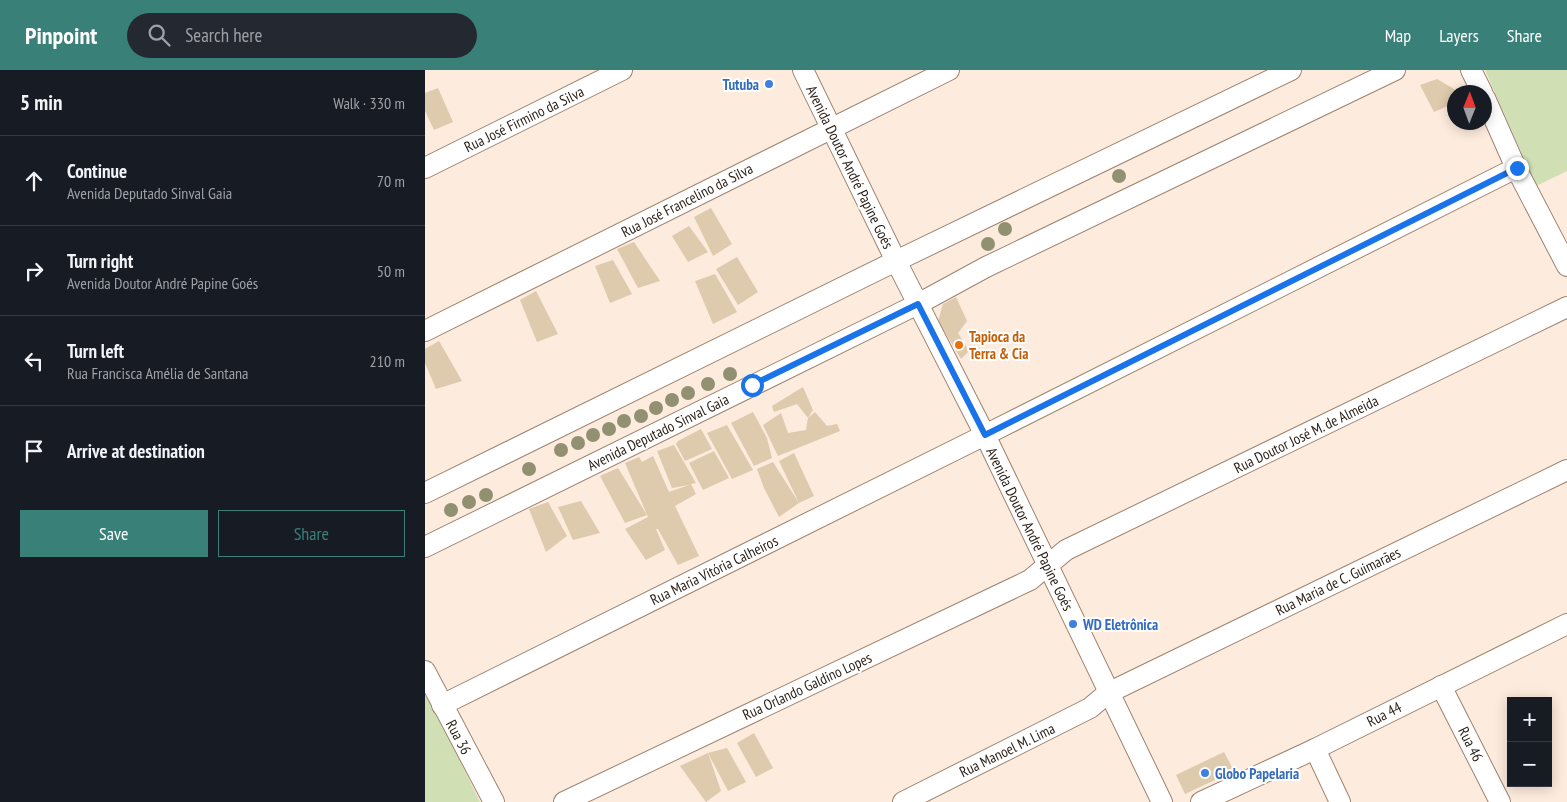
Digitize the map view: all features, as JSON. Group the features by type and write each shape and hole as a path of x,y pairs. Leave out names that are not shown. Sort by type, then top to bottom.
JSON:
{"street":[{"name":"Rua José Firmino da Silva","path":"425,168 622,70"},
{"name":"Avenida Doutor André Papine Goés","path":"803,70 896,261 985,435 1162,802"},
{"name":"Rua José Francelino da Silva","path":"425,331 949,70"},
{"path":"425,493 896,261 1291,70"},
{"name":"Avenida Deputado Sinval Gaia","path":"425,547 918,304 994,263 1395,70"},
{"path":"1471,70 1478,85"},
{"path":"1492,113 1517,168 1567,266"},
{"name":"Rua Maria Vitória Calheiros","path":"442,704 985,435 1517,168"},
{"name":"Rua Doutor José M. de Almeida","path":"1048,565 1066,550 1567,307"},
{"name":"Rua Maria de C. Guimarães","path":"1109,693 1567,470"},
{"name":"Rua Orlando Galdino Lopes","path":"563,802 1030,580 1048,565"},
{"name":"Rua 44","path":"1201,802 1315,749 1567,624"},
{"name":"Rua 36","path":"425,671 495,802"},
{"name":"Rua 46","path":"1441,686 1500,802"},
{"name":"Rua Manoel M. Lima","path":"903,802 1090,708 1109,693"},
{"path":"1315,749 1340,802"}],"green space":[{"path":"1485,70 1567,70 1567,171 1536,186"},
{"path":"425,690 480,802 425,802"}],"building":[{"path":"1437,79 1447,85 1447,106 1434,112 1420,85"},
{"path":"438,88 453,122 434,130 425,111 425,93"},
{"path":"711,208 732,244 713,256 694,217"},
{"path":"689,226 708,252 688,262 672,236"},
{"path":"634,242 660,281 638,288 617,249"},
{"path":"737,257 758,292 738,305 716,269"},
{"path":"613,260 632,294 610,303 595,266"},
{"path":"715,274 737,312 713,324 695,281"},
{"path":"536,291 558,334 537,342 520,300"},
{"path":"956,297 967,321 958,333 969,351 961,359 938,321 943,304"},
{"path":"439,341 462,381 436,389 425,363 425,349"},
{"path":"803,387 813,410 808,418 797,404 774,412 772,406"},
{"path":"753,412 767,438 772,458 754,466 731,423"},
{"path":"815,412 827,426 837,424 840,431 778,456 763,425 781,413 788,433 806,430 808,418"},
{"path":"727,425 753,470 732,479 707,433"},
{"path":"701,429 712,449 685,461 676,444 678,441"},
{"path":"674,445 696,483 691,484 696,494 675,506 699,556 678,565 658,529 656,529 665,550 646,560 625,529 648,517 625,463 639,457 642,462 653,456 669,492 689,485 672,488 657,451"},
{"path":"714,451 729,478 703,490 689,463"},
{"path":"794,453 814,496 799,503 779,461"},
{"path":"773,462 799,503 779,517 764,488 757,469"},
{"path":"618,468 647,515 625,523 600,476"},
{"path":"581,501 600,533 573,540 558,507"},
{"path":"548,502 567,536 546,552 529,509"},
{"path":"754,733 773,768 756,777 737,743"},
{"path":"727,748 746,782 728,791 708,753"},
{"name":"Globo Papelaria","path":"1224,752 1234,771 1185,794 1176,775"},
{"path":"708,753 721,791 706,802 680,766"}],"place":[{"name":"Tutuba","path":"769,84"},
{"name":"Tapioca da Terra & Cia","path":"959,345"},
{"name":"WD Eletrônica","path":"1073,624"},
{"name":"Globo Papelaria","path":"1205,773"}],"route":[{"path":"752,385 918,304 985,435 1517,168"}]}
